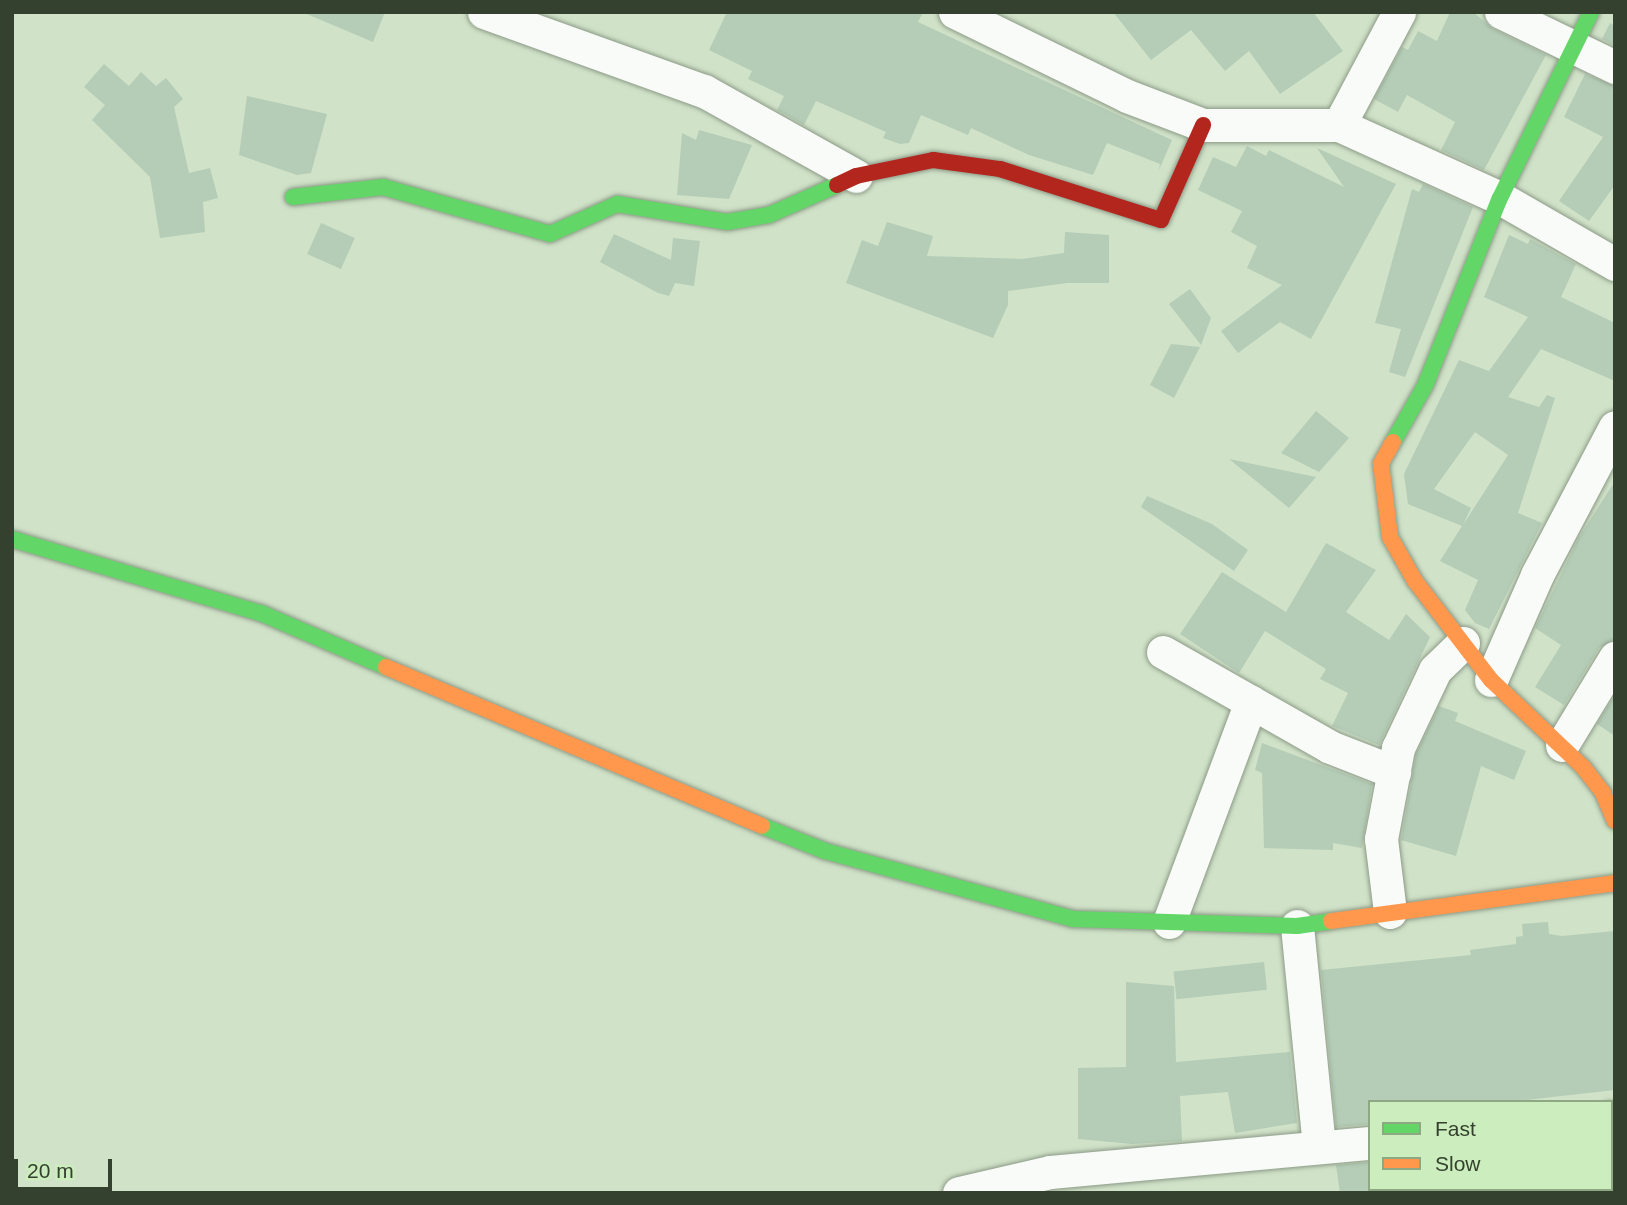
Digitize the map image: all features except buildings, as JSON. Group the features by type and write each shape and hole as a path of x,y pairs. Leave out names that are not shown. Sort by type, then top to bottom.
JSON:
{"street":[{"path":"484,12 704,91 856,176"},
{"path":"956,12 1127,96 1203,125 1339,125 1500,198 1615,264"},
{"path":"1339,125 1399,12"},
{"path":"1502,12 1615,67"},
{"path":"1591,12 1572,45 1500,198 1424,386 1381,464 1390,537 1415,581 1491,680 1562,745 1603,793 1615,821"},
{"path":"293,197 383,187 550,234 617,204 670,216 727,222 769,215 856,176 933,160 1000,169 1161,220 1203,125"},
{"path":"1491,680 1537,575 1615,427"},
{"path":"12,540 108,564 261,613 668,790 825,851 1073,919 1297,926 1615,883"},
{"path":"1391,912 1381,839 1398,748 1435,670 1463,643"},
{"path":"1163,652 1330,747 1394,772"},
{"path":"1562,745 1615,658"},
{"path":"1169,922 1251,702"},
{"path":"1297,926 1319,1147"},
{"path":"959,1193 1050,1172 1368,1143"}],"traffic: fast":[{"path":"1393,442 1425,386 1500,198 1591,12"},
{"path":"293,197 383,187 550,234 617,204 727,222 769,215 837,185"},
{"path":"12,539 261,613 386,667"},
{"path":"762,826 825,851 1073,919 1297,926 1331,921"}],"traffic: slow":[{"path":"1393,442 1381,464 1390,537 1415,581 1491,680 1583,767 1603,793 1615,821"},
{"path":"386,667 762,826"},
{"path":"1331,921 1615,883"}],"traffic: jam":[{"path":"837,185 856,176 933,160 1000,169 1161,220 1203,125"}]}
